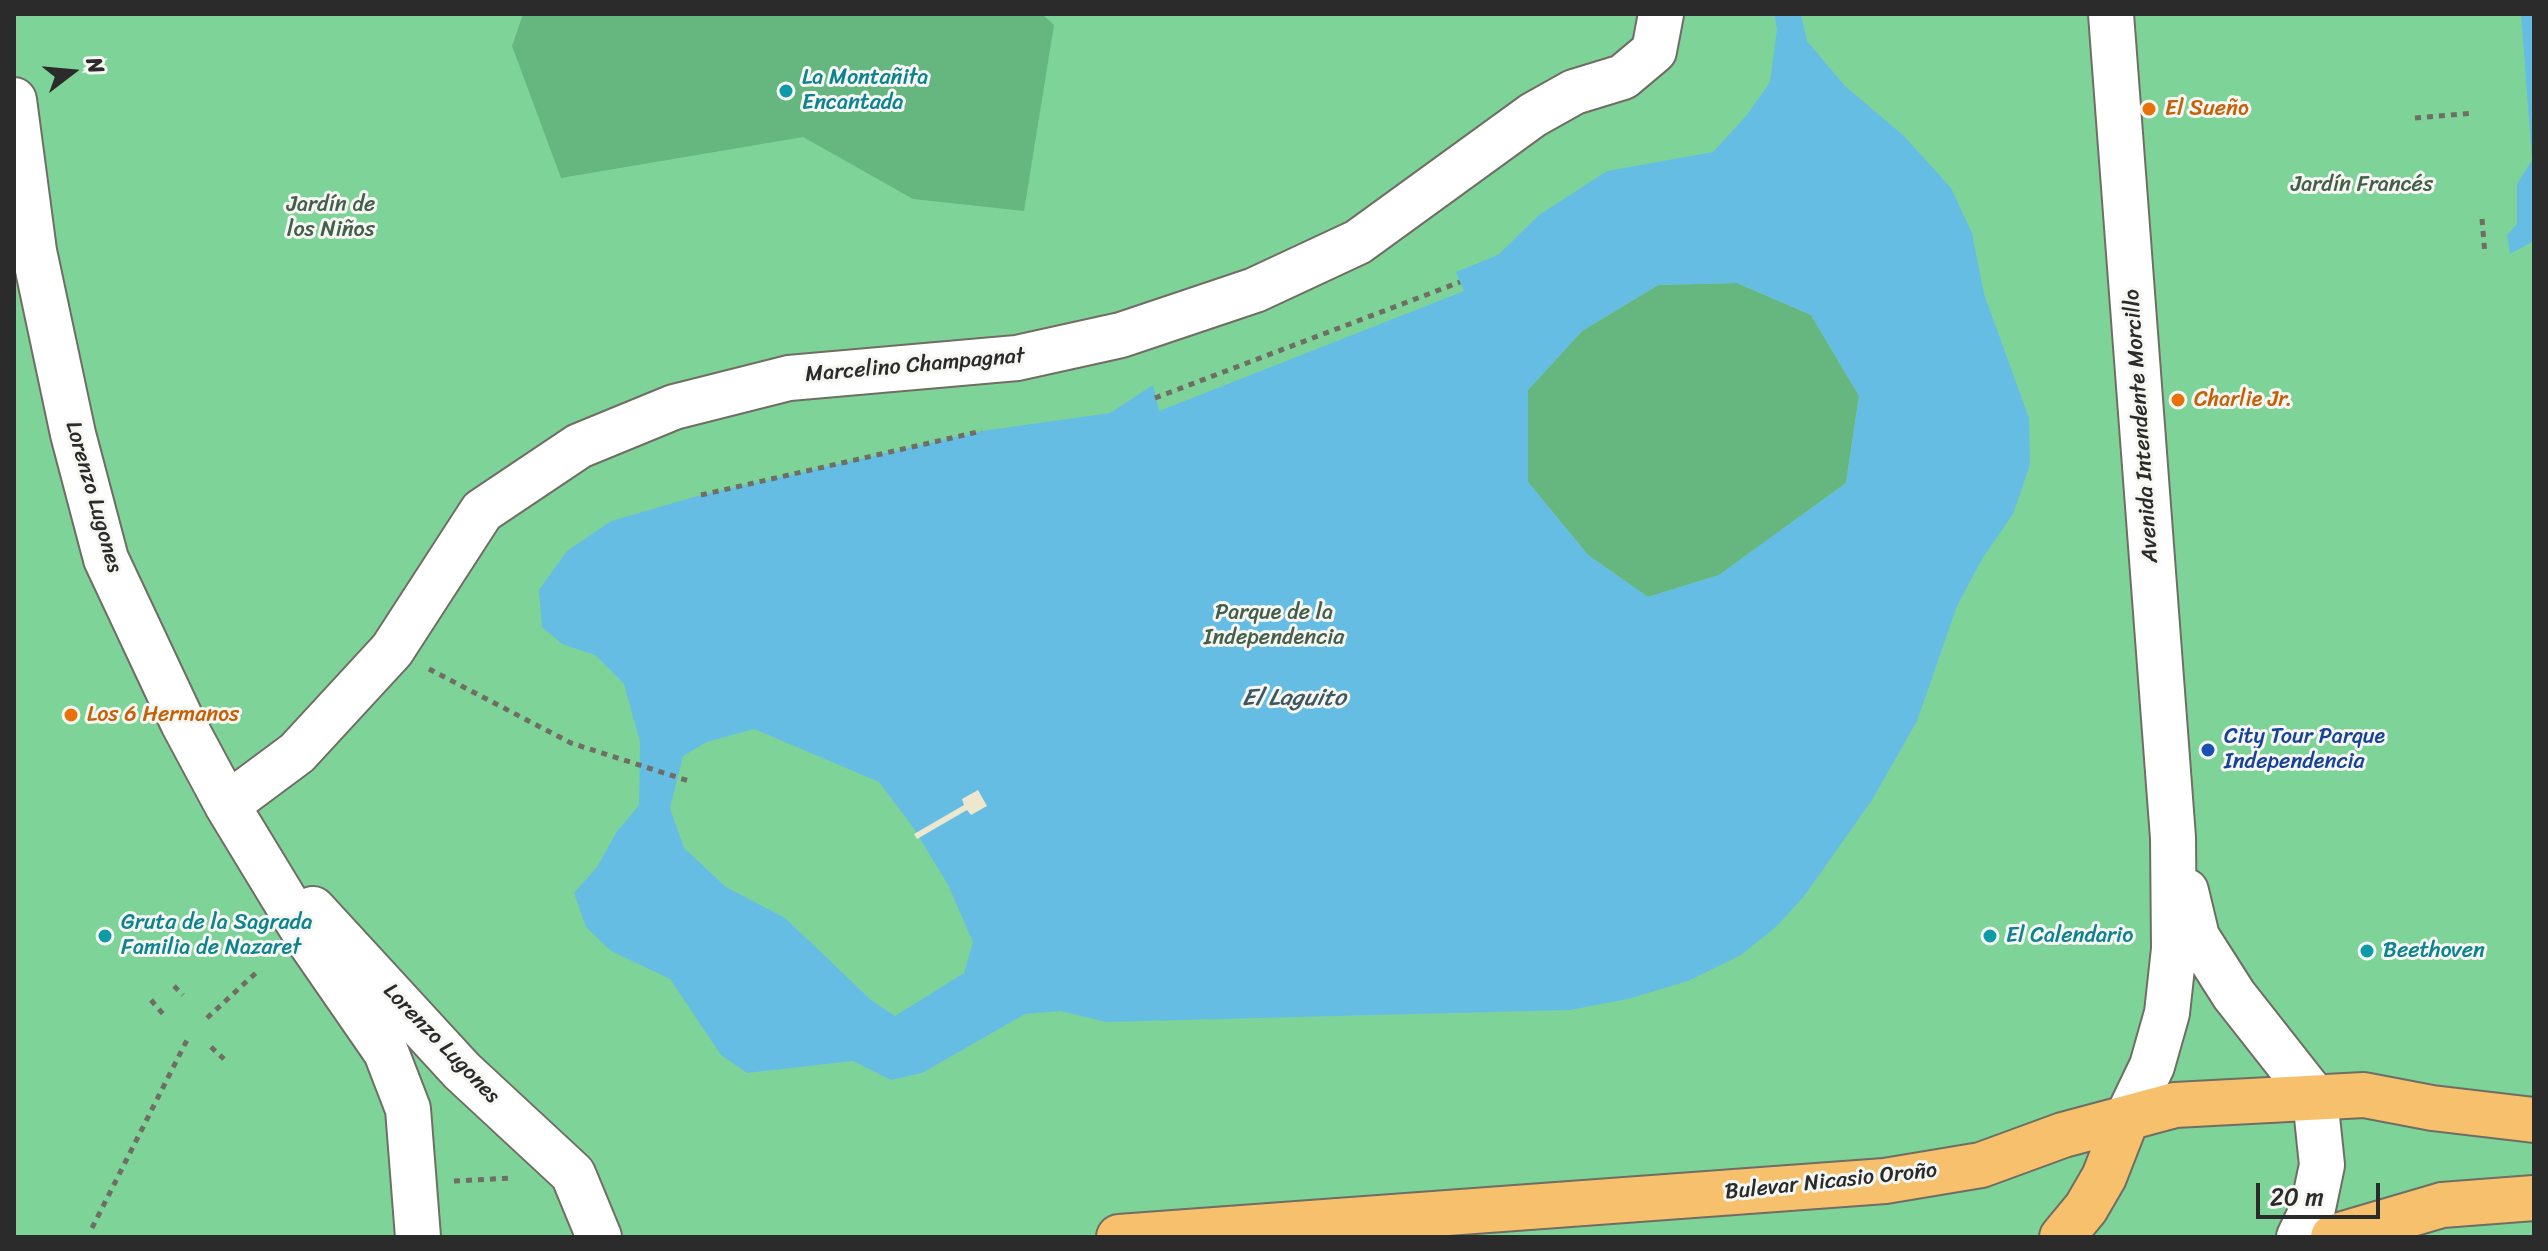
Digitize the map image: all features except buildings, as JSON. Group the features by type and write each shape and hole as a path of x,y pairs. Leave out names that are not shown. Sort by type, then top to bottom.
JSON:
{"main road":[{"name":"Bulevar Nicasio Oroño","path":"1119,1237 1885,1181 1981,1165 2063,1135 2175,1105 2364,1095 2432,1108 2534,1120"},
{"path":"2062,1237 2086,1208 2104,1177 2127,1118"},
{"path":"2333,1237 2442,1205 2534,1198"}],"street":[{"name":"Marcelino Champagnat","path":"227,805 297,753 392,650 482,511 579,446 674,407 789,378 1017,358 1121,335 1255,290 1358,242 1533,115 1574,92 1623,77 1654,51 1661,14"},
{"name":"Avenida Intendente Morcillo","path":"2111,14 2173,838 2174,949 2167,1013 2152,1066 2127,1118"},
{"name":"Lorenzo Lugones","path":"14,100 34,251 73,434 106,559 183,723 227,805 312,945 386,1052 408,1109 418,1237"},
{"name":"Avenida Intendente Morcillo","path":"2173,838 2197,937 2234,995 2315,1098"},
{"name":"Lorenzo Lugones","path":"265,863 333,929 462,1071 573,1174 599,1237"},
{"path":"2299,1237 2313,1208 2322,1165 2320,1121 2315,1098"}],"path":[{"path":"2415,118 2474,113"},
{"path":"2482,219 2485,255"},
{"path":"1155,398 1460,282"},
{"path":"701,495 982,431"},
{"path":"392,650 571,743 692,782"},
{"path":"207,1018 259,970"},
{"path":"174,986 183,995"},
{"path":"151,1000 163,1014"},
{"path":"92,1228 187,1040"},
{"path":"211,1047 224,1059"},
{"path":"452,1181 514,1177"}],"green space":[{"name":"Parque de la Independencia","path":"14,14 2534,14 2534,1237 14,1237"},
{"name":"La Montañita Encantada","path":"523,14 1042,14 1054,25 1024,211 913,199 803,137 561,178 512,46"},
{"path":"1737,283 1811,315 1859,396 1846,483 1719,575 1648,597 1588,555 1528,482 1528,390 1582,331 1658,285"}],"water":[{"name":"El Laguito","path":"1774,14 1801,14 1807,41 1845,86 1904,136 1951,188 1972,233 1984,294 2029,418 2030,465 2013,514 1982,559 1957,606 1917,721 1872,800 1805,895 1777,926 1741,955 1688,981 1628,999 1570,1010 1106,1022 1061,1011 1025,1014 922,1073 891,1080 853,1061 747,1073 721,1055 670,979 611,951 586,927 574,893 597,867 616,833 639,805 640,742 624,684 595,655 562,644 542,627 539,590 567,551 611,521 701,495 982,431 1110,413 1153,385 1159,411 1464,291 1456,272 1498,255 1539,215 1607,171 1713,152 1747,115 1770,82 1777,29","holes":["1737,283 1811,315 1859,396 1846,483 1719,575 1648,597 1588,555 1528,482 1528,390 1582,331 1658,285","754,729 879,782 913,827 948,885 973,942 964,973 895,1016 871,1000 785,918 726,887 684,848 670,808 683,756 707,742"]},
{"path":"2521,14 2534,14 2534,241 2510,254 2507,235 2517,224 2517,184 2532,160"}],"pier":[{"path":"978,790 987,806 971,815 967,810 917,839 914,834 964,805 962,799"}],"place":[{"name":"La Montañita Encantada","path":"786,91"},
{"name":"El Sueño","path":"2149,109"},
{"name":"Charlie Jr.","path":"2178,400"},
{"name":"Los 6 Hermanos","path":"71,715"},
{"name":"City Tour Parque Independencia","path":"2208,750"},
{"name":"Gruta de la Sagrada Familia de Nazaret","path":"105,936"},
{"name":"El Calendario","path":"1990,936"},
{"name":"Beethoven","path":"2367,951"}],"park label":[{"name":"Jardín Francés","path":"2362,185"},
{"name":"Jardín de los Niños","path":"331,218"}]}
